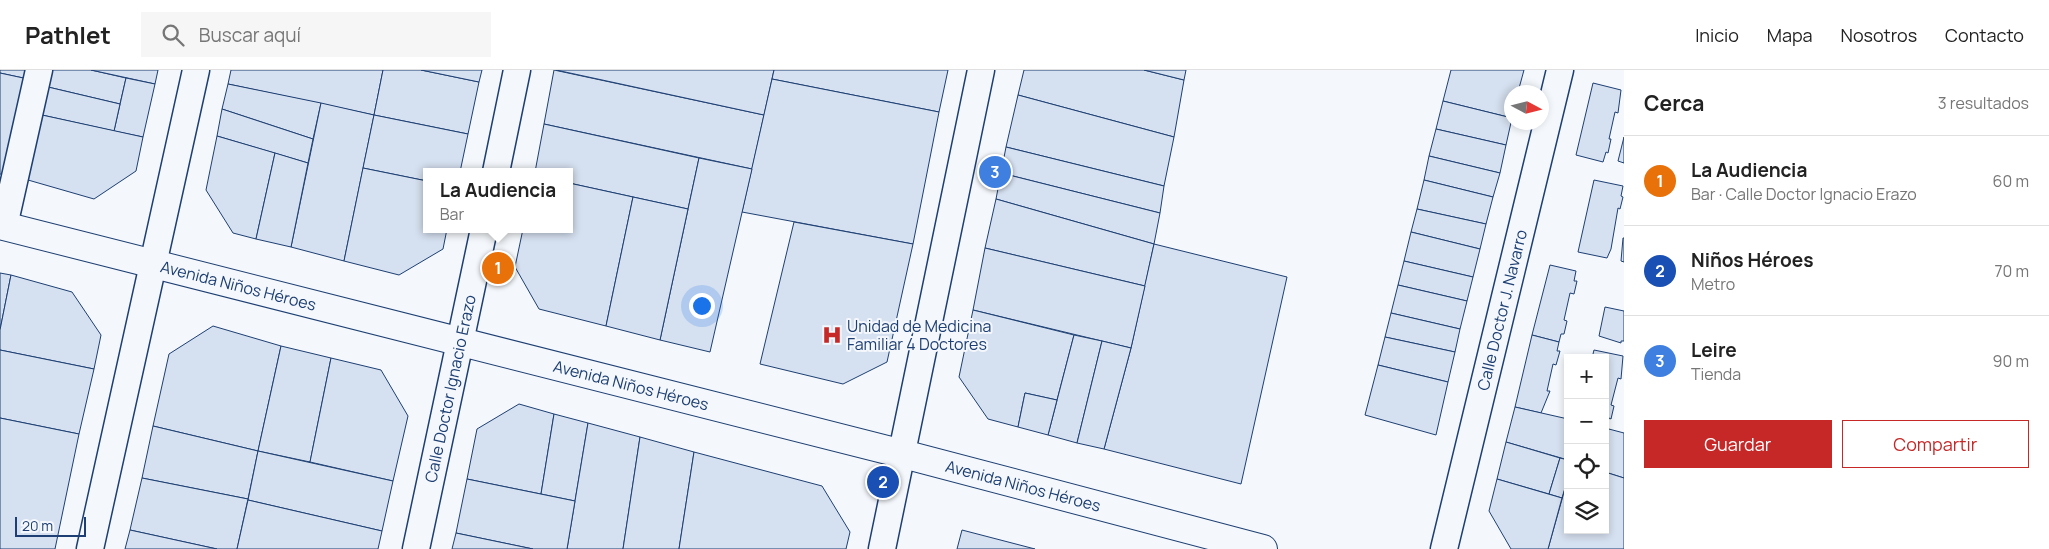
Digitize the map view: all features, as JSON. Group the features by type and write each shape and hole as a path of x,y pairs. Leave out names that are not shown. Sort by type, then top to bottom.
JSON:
{"main road":[{"name":"Avenida Niños Héroes","path":"2,225 903,454 1263,549"}],"street":[{"path":"2,225 39,70"},
{"path":"90,549 196,70"},
{"path":"497,168 517,70"},
{"path":"882,549 982,70"},
{"name":"Calle Doctor J. Navarro","path":"1444,549 1560,70"},
{"name":"Calle Doctor Ignacio Erazo","path":"416,549 483,233"}],"building":[{"path":"0,70 30,70 28,79 0,73"},
{"path":"52,70 91,70 126,78 120,104 48,87"},
{"path":"91,70 158,70 155,84"},
{"path":"231,70 383,70 374,115 228,84"},
{"path":"383,70 421,70 479,82 468,134 374,115"},
{"path":"421,70 482,70 479,82"},
{"path":"554,70 764,115 752,169 544,124"},
{"path":"556,70 774,70 764,115"},
{"path":"774,70 948,70 939,112 772,79"},
{"path":"1024,70 1144,70 1184,80 1174,137 1018,95"},
{"path":"1144,70 1186,70 1184,80"},
{"path":"1451,70 1524,70 1520,85 1504,85 1504,116 1443,101"},
{"path":"0,73 28,79 5,175 0,174"},
{"path":"126,78 155,84 143,137 114,131"},
{"path":"772,79 939,112 913,244 742,212"},
{"path":"1593,83 1621,90 1618,113 1615,112 1609,139 1611,139 1608,153 1606,152 1603,162 1576,155"},
{"path":"228,84 321,103 313,139 222,109"},
{"path":"48,87 120,104 114,131 42,115"},
{"path":"1018,95 1174,137 1164,186 1006,147"},
{"path":"1443,101 1504,116 1504,130 1509,130 1506,145 1436,129"},
{"path":"321,103 374,115 344,261 291,247"},
{"path":"222,109 313,139 308,163 217,136"},
{"path":"42,115 143,137 136,171 94,199 28,180"},
{"path":"374,115 468,134 461,168 423,168 423,180 363,168"},
{"path":"544,124 699,158 688,209 573,184 573,168 536,168"},
{"path":"1436,129 1506,145 1500,173 1429,156"},
{"path":"217,136 275,153 256,239 233,233 206,190"},
{"path":"1624,137 1624,163 1618,161"},
{"path":"1006,147 1164,186 1160,213 1001,173"},
{"path":"275,153 308,163 291,247 256,239"},
{"path":"1429,156 1500,173 1493,197 1424,180"},
{"path":"699,158 752,169 710,352 660,340"},
{"path":"363,168 423,180 423,233 446,233 443,249 399,275 344,261"},
{"path":"1001,173 1160,213 1154,244 996,199"},
{"path":"1424,180 1493,197 1486,224 1417,209"},
{"path":"1594,180 1623,186 1621,196 1623,197 1620,209 1618,208 1611,249 1607,258 1578,252"},
{"path":"573,184 633,197 606,326 539,309 515,267 522,233 573,233"},
{"path":"633,197 688,209 660,340 606,326"},
{"path":"996,199 1154,244 1145,286 985,248"},
{"path":"1417,209 1486,224 1480,249 1411,232"},
{"path":"794,222 913,244 887,362 843,384 760,364"},
{"path":"1411,232 1480,249 1473,277 1404,261"},
{"path":"1624,238 1624,262 1621,261"},
{"path":"1154,244 1287,277 1241,484 1104,449 1131,348"},
{"path":"985,248 1145,286 1131,348 973,310"},
{"path":"1404,261 1473,277 1467,301 1398,285"},
{"path":"1550,265 1576,271 1574,281 1577,281 1574,294 1570,293 1564,320 1567,321 1564,334 1561,334 1559,342 1532,335"},
{"path":"0,273 11,275 0,330"},
{"path":"11,275 72,292 101,335 94,369 0,350 0,330"},
{"path":"1398,285 1467,301 1460,329 1391,313"},
{"path":"1605,307 1624,311 1624,341 1621,341 1621,343 1599,336"},
{"path":"973,310 1074,335 1057,400 1025,393 1018,427 988,419 959,377"},
{"path":"1391,313 1460,329 1455,352 1385,337"},
{"path":"213,326 281,346 258,451 153,426 169,354"},
{"path":"1074,335 1102,341 1077,443 1048,435"},
{"path":"1532,335 1559,342 1557,351 1560,351 1556,365 1553,364 1547,391 1550,391 1541,413 1515,407"},
{"path":"1385,337 1455,352 1448,382 1378,365"},
{"path":"1102,341 1131,348 1104,449 1077,443"},
{"path":"281,346 331,358 310,462 258,451"},
{"path":"0,350 94,369 79,434 0,418"},
{"path":"1594,350 1623,356 1621,379 1618,378 1611,405 1614,406 1611,419 1609,418 1609,354 1593,354"},
{"path":"331,358 381,370 408,416 393,481 310,462"},
{"path":"1378,365 1448,382 1436,435 1365,415"},
{"path":"1025,393 1057,400 1048,435 1018,427"},
{"path":"519,404 554,414 541,494 467,479 477,429"},
{"path":"1515,407 1564,418 1564,459 1506,442"},
{"path":"554,414 588,423 575,501 541,494"},
{"path":"0,418 79,434 55,549 0,549"},
{"path":"588,423 640,437 623,549 567,549"},
{"path":"153,426 258,451 248,499 142,478"},
{"path":"1609,429 1624,433 1624,478 1609,473"},
{"path":"640,437 694,452 679,549 623,549"},
{"path":"1506,442 1560,458 1549,494 1497,479"},
{"path":"258,451 393,481 382,531 248,500"},
{"path":"694,452 822,486 850,532 846,549 679,549"},
{"path":"1560,458 1564,459 1564,491 1562,498 1549,494"},
{"path":"1609,473 1624,478 1624,549 1548,549 1564,492 1564,534 1609,534"},
{"path":"142,478 248,499 237,549 217,549 130,530"},
{"path":"467,479 575,501 567,549 533,549 456,533"},
{"path":"1497,479 1562,498 1548,549 1511,549 1489,511"},
{"path":"248,500 382,531 378,549 237,549"},
{"path":"130,530 217,549 125,549"},
{"path":"962,530 1035,549 957,549"},
{"path":"456,533 533,549 452,549"}],"place":[{"name":"Leire","path":"995,172"},
{"name":"La Audiencia","path":"498,268"},
{"name":"Unidad de Medicina Familiar 4 Doctores","path":"832,335"},
{"name":"Niños Héroes","path":"883,482"}]}
